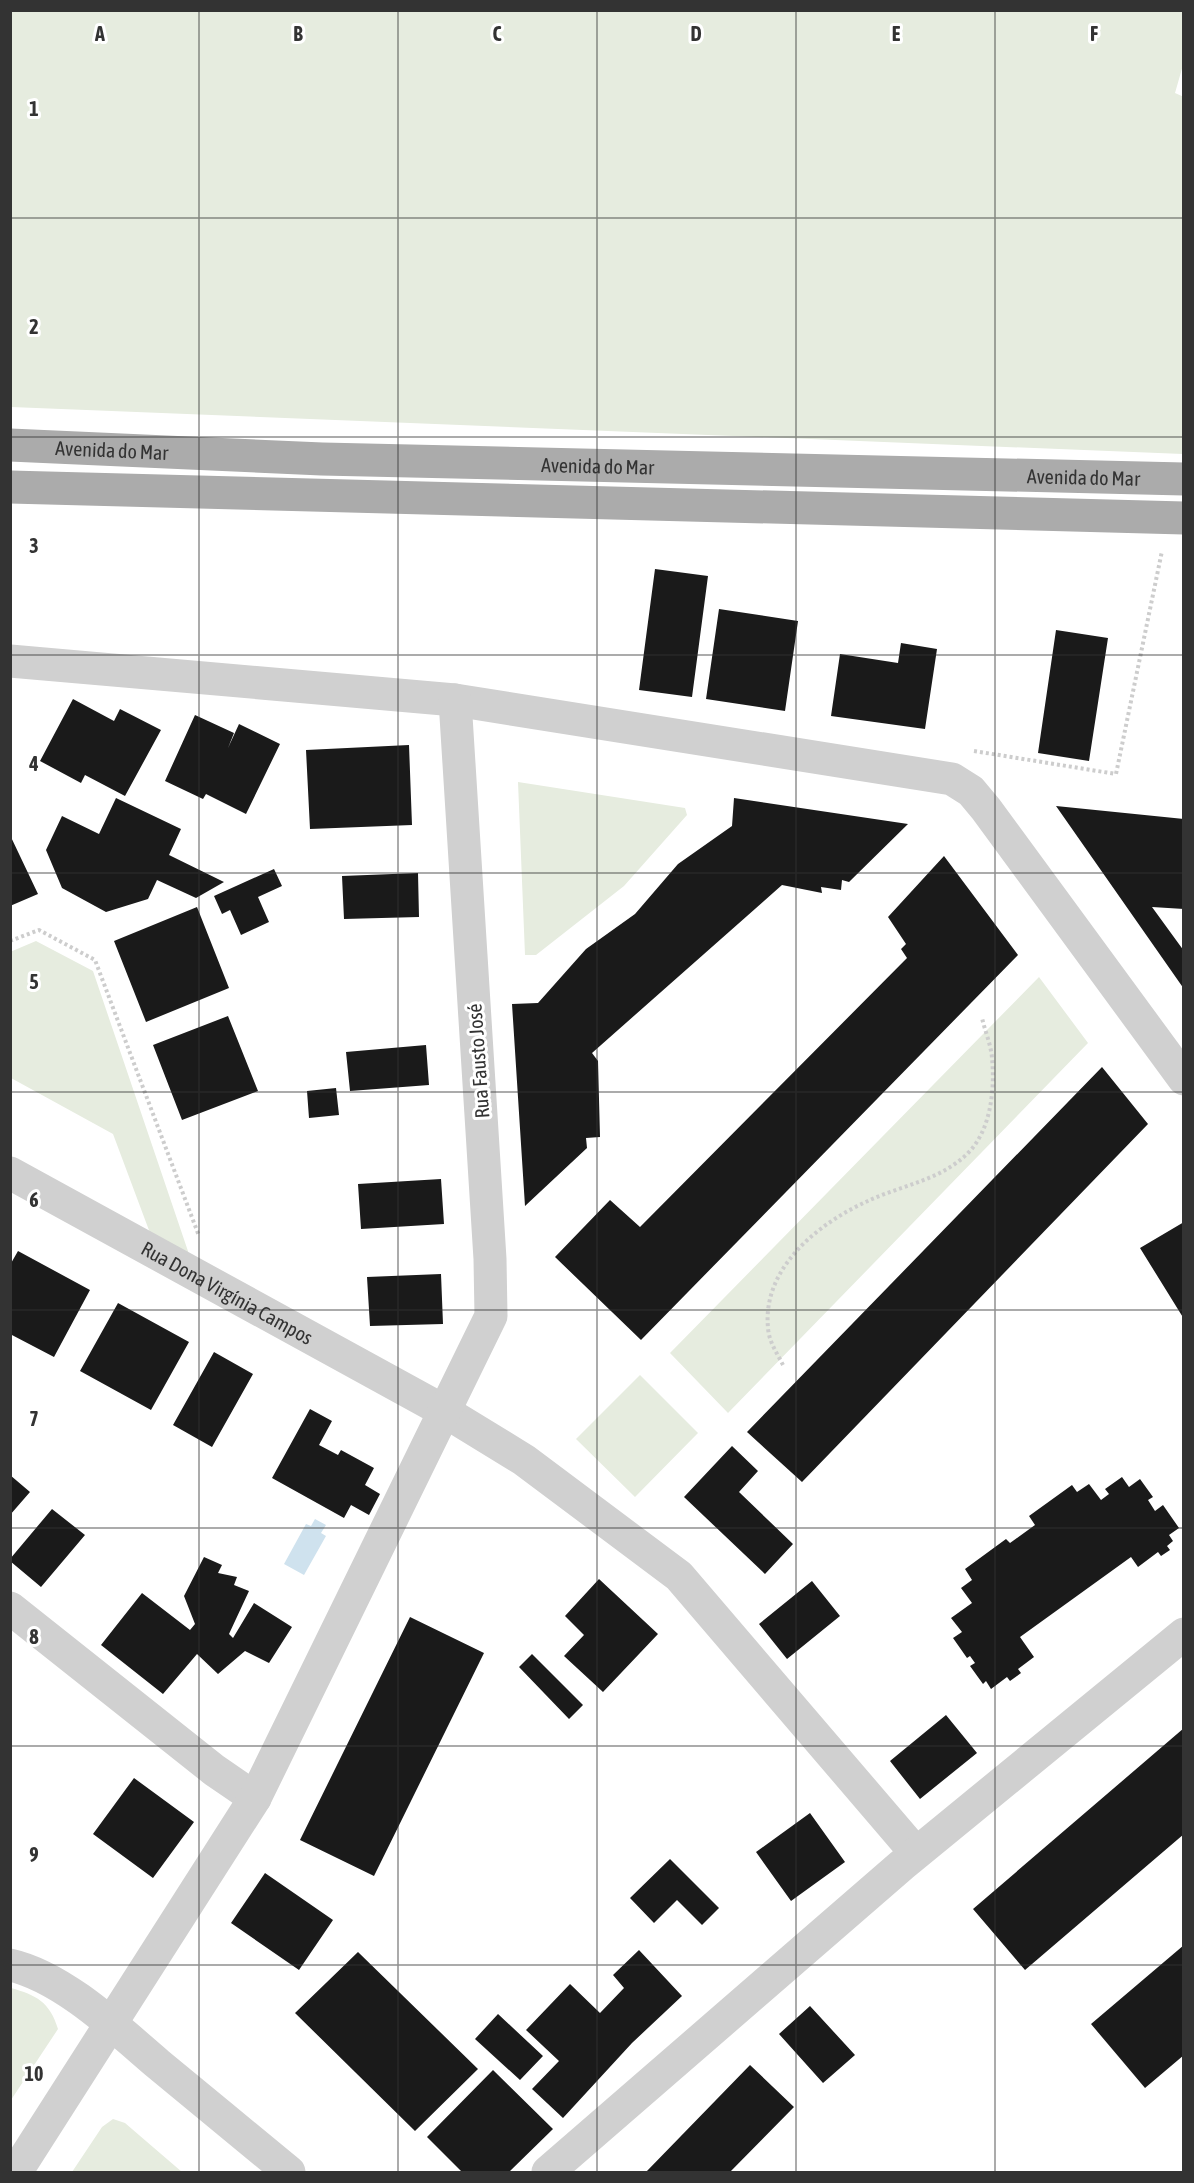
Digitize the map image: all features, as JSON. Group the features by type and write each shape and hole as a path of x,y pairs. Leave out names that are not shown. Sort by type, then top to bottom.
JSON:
{"main road":[{"name":"Avenida do Mar","path":"10,445 322,459 1184,479"},
{"name":"Avenida do Mar","path":"10,487 1174,517"}],"street":[{"path":"10,661 455,700 952,779 971,791 986,809 1184,1079"},
{"name":"Rua Fausto José","path":"16,2172 255,1798 491,1316 490,1258 455,700"},
{"name":"Rua Dona Virgínia Campos","path":"10,1173 444,1411 524,1460 679,1576 916,1853"},
{"path":"10,1608 214,1770 255,1798"},
{"path":"549,2172 916,1853 1184,1634"},
{"path":"10,1965 28,1969 57,1985 112,2025 289,2172"}],"path":[{"path":"989,753 1116,774 1165,539 1174,517"},
{"path":"10,941 39,930 95,960 201,1243"},
{"path":"783,1365 772,1344 768,1329 768,1306 777,1278 797,1251 820,1229 871,1199 916,1184 947,1169 969,1152 984,1129 992,1095 992,1056 982,1018"}],"shaded area":[{"path":"11,10 1183,11 1183,65 1175,93 1184,97 1183,454 11,407"},
{"path":"518,782 685,808 687,815 624,886 536,955 525,955"},
{"path":"36,941 93,971 191,1260 153,1241 113,1134 11,1078 10,952"},
{"path":"1039,977 1088,1043 728,1413 670,1353"},
{"path":"640,1375 698,1433 635,1497 576,1439"},
{"path":"11,1988 41,2001 51,2012 58,2029 11,2100"},
{"path":"113,2119 125,2123 182,2172 72,2172 102,2127"}],"water":[{"path":"315,1519 326,1525 321,1533 326,1536 304,1575 284,1564 306,1524 311,1526"}],"building":[{"path":"655,569 708,576 692,697 639,690"},
{"path":"719,609 798,621 785,711 706,699"},
{"path":"1056,630 1108,638 1089,761 1038,753"},
{"path":"901,643 937,649 925,729 831,716 840,654 898,663"},
{"path":"73,699 114,721 120,709 161,730 125,796 85,775 81,783 40,761"},
{"path":"195,715 234,733 228,748 239,724 280,744 246,814 206,794 203,799 165,781"},
{"path":"409,745 412,825 310,829 306,750"},
{"path":"116,798 181,829 169,855 224,882 196,898 157,880 148,899 106,912 62,888 46,850 62,816 99,834"},
{"path":"734,798 908,824 849,882 842,880 841,890 821,887 822,893 782,885 592,1053 598,1061 600,1137 586,1138 587,1148 525,1206 512,1004 538,1003 586,949 635,914 678,864 732,826"},
{"path":"1056,806 1184,819 1184,909 1152,907 1184,951 1184,989"},
{"path":"10,835 38,894 10,906"},
{"path":"944,856 1018,955 641,1340 555,1257 610,1200 640,1227 907,958 901,949 906,944 888,917"},
{"path":"274,869 282,886 258,897 269,922 241,935 230,910 222,914 214,896"},
{"path":"418,873 419,917 344,919 342,876"},
{"path":"197,907 229,988 146,1022 114,941"},
{"path":"228,1016 258,1091 182,1120 153,1045"},
{"path":"426,1045 429,1085 350,1091 346,1052"},
{"path":"1102,1067 1148,1124 802,1482 747,1432"},
{"path":"336,1088 339,1115 309,1118 307,1091"},
{"path":"441,1179 444,1224 361,1229 358,1184"},
{"path":"1184,1222 1184,1319 1140,1248"},
{"path":"18,1251 90,1290 54,1357 10,1334 10,1265"},
{"path":"441,1274 443,1324 370,1326 367,1277"},
{"path":"118,1303 189,1342 151,1410 80,1371"},
{"path":"214,1352 253,1374 212,1447 173,1425"},
{"path":"310,1409 332,1421 319,1445 338,1455 341,1450 374,1468 365,1485 380,1494 369,1515 351,1505 344,1518 272,1478"},
{"path":"732,1446 758,1471 739,1492 793,1544 765,1574 684,1497"},
{"path":"10,1475 30,1492 10,1515"},
{"path":"1122,1477 1129,1487 1140,1479 1153,1497 1148,1500 1155,1511 1163,1505 1179,1528 1169,1535 1173,1541 1167,1546 1170,1550 1161,1556 1158,1552 1138,1567 1131,1557 1020,1637 1034,1657 1018,1669 1021,1673 1010,1681 1007,1677 991,1689 986,1681 983,1684 970,1666 975,1663 970,1656 967,1658 953,1638 962,1632 951,1618 972,1603 961,1588 972,1580 965,1569 1006,1539 1010,1543 1035,1525 1029,1516 1072,1485 1077,1492 1089,1484 1101,1500 1109,1494 1105,1489"},
{"path":"52,1509 85,1535 41,1587 10,1559"},
{"path":"204,1557 222,1565 218,1573 237,1577 234,1585 249,1591 229,1634 233,1638 254,1603 292,1627 269,1663 245,1651 218,1674 197,1654 163,1694 101,1645 142,1593 190,1630 195,1624 184,1596"},
{"path":"599,1579 658,1634 603,1692 564,1656 584,1635 565,1616"},
{"path":"812,1581 840,1616 787,1659 759,1624"},
{"path":"410,1617 484,1653 374,1876 300,1840"},
{"path":"532,1654 583,1705 569,1719 519,1667"},
{"path":"946,1715 977,1753 920,1799 890,1761"},
{"path":"1184,1728 1184,1834 1025,1970 973,1909"},
{"path":"134,1778 194,1822 153,1878 93,1834"},
{"path":"810,1813 845,1862 791,1901 756,1852"},
{"path":"670,1859 719,1908 702,1925 677,1900 654,1923 630,1898"},
{"path":"265,1873 333,1920 299,1970 231,1923"},
{"path":"1184,1945 1184,2055 1145,2088 1091,2024"},
{"path":"639,1950 682,1996 632,2043 563,2118 532,2089 559,2061 526,2030 570,1984 600,2013 624,1988 613,1975"},
{"path":"358,1952 478,2069 415,2131 295,2013"},
{"path":"810,2006 855,2055 823,2083 779,2034"},
{"path":"498,2014 543,2056 520,2080 475,2039"},
{"path":"750,2065 794,2107 730,2172 646,2172"},
{"path":"493,2070 553,2129 509,2172 462,2172 427,2137"}]}
